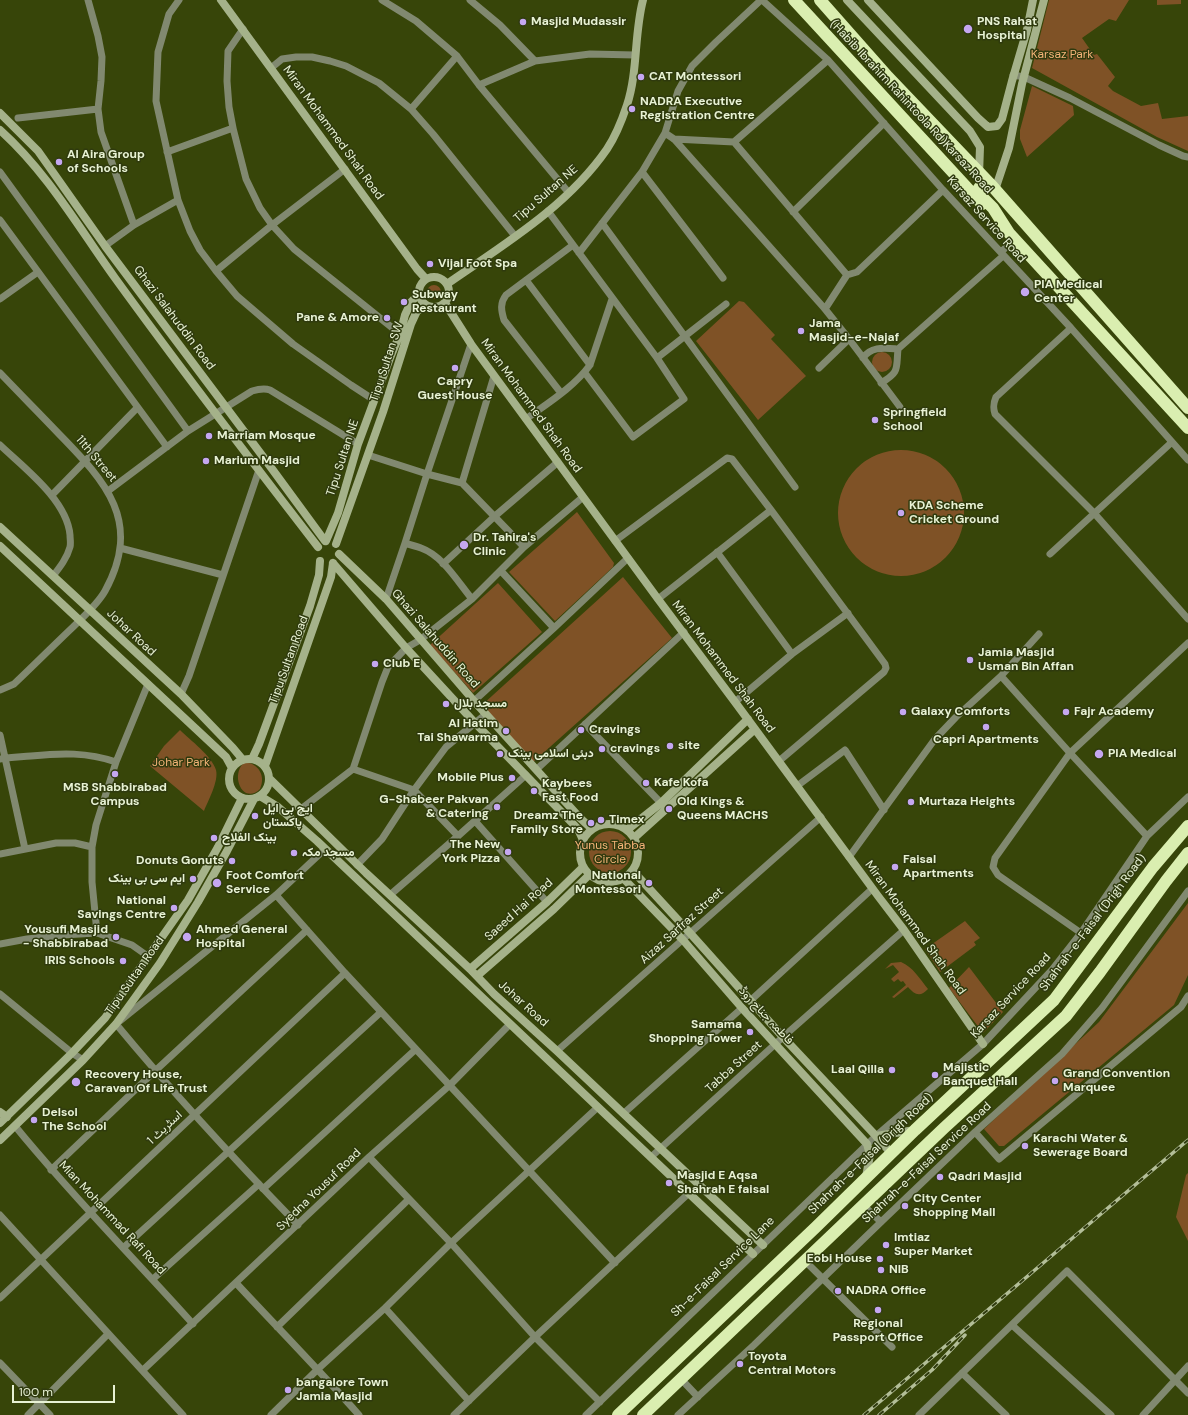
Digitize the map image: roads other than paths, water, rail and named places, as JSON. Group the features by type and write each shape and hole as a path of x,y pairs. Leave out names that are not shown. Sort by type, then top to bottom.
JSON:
{"highway":[{"name":"(Habib Ibrahim Rahintoola Rd)Karsaz Road","path":"794,0 1012,236"},
{"path":"820,0 888,77 994,189 1188,408"},
{"path":"994,189 982,185 979,188 981,196 993,208 1012,236 1188,428"},
{"path":"1174,414 1188,435"},
{"name":"Shahrah-e-Faisal (Drigh Road)","path":"618,1415 816,1227 915,1130 1054,1000 1153,867 1188,826"},
{"path":"643,1415 944,1128 1066,1016 1188,853"}],"street":[{"path":"88,0 102,57 98,109 101,132 134,225"},
{"path":"179,0 169,14 158,52 156,101 178,200 190,231 200,250 237,296 293,344 374,400"},
{"name":"Miran Mohammed Shah Road","path":"221,0 417,269 426,279"},
{"path":"382,0 416,21 457,56 479,85 569,193"},
{"path":"470,0 500,25 535,61"},
{"name":"Tipu Sultan NE","path":"447,284 548,211 584,178 607,149 627,104 633,74 643,0"},
{"path":"579,253 642,172 665,133 678,91 692,66 761,0"},
{"name":"Karsaz Service Road","path":"761,0 828,60 943,190 1071,328 1188,460"},
{"path":"848,0 970,131 980,147 979,188"},
{"path":"868,0 988,127 997,126 1002,119 1013,75 1027,30 1033,0"},
{"path":"994,189 1009,148 1024,77 1044,0"},
{"path":"243,29 228,51 227,81 229,107 246,179 260,208 272,225 294,249 400,334"},
{"path":"479,85 535,61 590,54 635,55"},
{"path":"411,109 457,56"},
{"path":"271,68 282,59 312,57 346,66 379,82 411,109 515,236"},
{"path":"674,139 734,142 828,60"},
{"path":"1013,75 1024,77 1070,98 1158,145 1182,156 1188,157"},
{"path":"18,118 98,109"},
{"name":"Ghazi Salahuddin Road","path":"0,113 38,151 105,246 325,541"},
{"path":"792,212 884,123"},
{"path":"167,152 233,128"},
{"name":"Ghazi Salahuddin Road","path":"0,130 22,150 37,168 115,278 216,414 318,547"},
{"path":"665,133 674,139 825,309 900,407"},
{"path":"734,142 847,275"},
{"path":"216,271 272,225 345,169"},
{"path":"0,172 188,431"},
{"path":"642,172 723,278"},
{"path":"825,309 847,275 857,272 943,190"},
{"path":"105,246 134,225 178,200"},
{"path":"548,211 657,358 684,399 635,437 632,436 585,373"},
{"path":"602,223 794,487"},
{"path":"1,225 38,272 167,447"},
{"path":"881,383 892,376 896,371 898,349 1002,254 1012,236"},
{"path":"561,393 504,320 502,311 503,299 506,295 573,245"},
{"path":"0,299 38,272"},
{"path":"419,294 420,299 427,306 441,306 445,303 449,294 447,284 444,280 436,277 426,279"},
{"name":"Tipu Sultan NE","path":"325,541 338,513 358,444 400,334 405,315 411,302 419,294 421,285 426,279"},
{"path":"526,280 590,365"},
{"path":"526,420 585,373 590,365 612,299"},
{"name":"Miran Mohammed Shah Road","path":"445,303 471,344 494,376 658,599 736,702 872,889 904,930 983,1044"},
{"path":"657,358 726,304"},
{"name":"Tipu Sultan SW","path":"336,544 368,455 411,324 416,311 427,306"},
{"path":"1071,328 996,397 993,402 995,414 1094,513 1188,619"},
{"path":"820,368 849,339"},
{"path":"386,599 471,344"},
{"path":"863,358 872,350 879,348 898,349"},
{"name":"11th Street","path":"0,373 86,461 108,491 117,510 121,533 120,548 115,567 105,591 90,611 14,684 0,690"},
{"path":"462,483 494,376"},
{"path":"108,491 188,431 252,391 265,388 358,444"},
{"path":"52,495 137,408"},
{"path":"1050,554 1172,442"},
{"path":"0,445 52,495 69,526 70,545 63,563 53,576"},
{"path":"368,455 427,474 462,483 524,547"},
{"path":"615,541 726,458 732,459 848,613 886,664 886,668 884,672 779,761"},
{"path":"443,564 494,516 558,462"},
{"path":"181,694 189,676 259,470"},
{"path":"301,809 353,769 388,667 406,648 420,640 472,599 524,547 583,497"},
{"path":"658,599 771,510"},
{"name":"Johar Road","path":"0,527 181,694 243,760"},
{"path":"325,541 333,542 339,550 338,558 333,563 327,564 320,562 317,556 318,547 325,541"},
{"path":"2,548 16,542"},
{"path":"405,544 421,548 434,555 472,599"},
{"name":"Johar Road","path":"2,548 226,757 232,768"},
{"path":"120,548 223,575"},
{"path":"717,552 792,654"},
{"name":"Ghazi Salahuddin Road","path":"339,554 386,599 474,701 580,818 592,829"},
{"path":"474,701 628,558"},
{"name":"Tipu Sultan Road","path":"252,759 259,744 310,606 319,575 320,562"},
{"path":"333,563 406,648 475,723 578,829 583,840"},
{"name":"Tipu Sultan Road","path":"265,766 329,583 333,563"},
{"path":"501,571 554,628"},
{"path":"736,702 792,654 848,613"},
{"path":"536,769 684,632"},
{"path":"849,857 935,739 956,716 1001,676 1039,634"},
{"path":"1081,934 998,876 993,868 995,858 1070,753 1188,643"},
{"path":"1001,676 1147,836"},
{"path":"97,934 92,882 92,847 96,825 116,762 148,684"},
{"path":"357,864 382,839 414,790 446,747 486,714"},
{"path":"627,830 661,803 748,719"},
{"path":"585,724 661,803"},
{"path":"634,838 755,729"},
{"path":"0,735 2,759 25,849"},
{"path":"797,786 845,750 884,810"},
{"path":"2,759 54,754 84,754 101,757 116,762"},
{"path":"243,760 257,760 268,770 270,779 269,786 265,792 257,797 242,798 237,795 230,785 229,779 232,768 243,760"},
{"path":"353,769 414,790 458,836"},
{"path":"390,894 526,775"},
{"name":"Johar Road","path":"270,779 323,832 470,969 494,994 624,1113 763,1245"},
{"name":"Johar Road","path":"257,797 278,807 317,842 753,1254"},
{"name":"Tipu Sultan Road","path":"0,1140 83,1060 116,1024 160,963 198,902 257,797"},
{"name":"Tipu Sultan Road","path":"0,1123 3,1114 72,1053 105,1018 188,900 218,847 242,798"},
{"name":"Karsaz Service Road","path":"876,1136 983,1044 1052,970 1081,934 1147,836 1188,798"},
{"name":"Aizaz Sarfraz Street","path":"557,1051 820,817"},
{"path":"475,821 547,902"},
{"path":"610,824 627,830 634,838 638,851 638,858 633,871 624,878 615,882 606,883 589,875 583,867 580,859 580,850 583,840 592,829 601,825 610,824"},
{"path":"317,842 323,832"},
{"path":"0,854 56,842 75,843 92,847"},
{"path":"116,1024 276,895 324,850"},
{"name":"Saeed Hai Road","path":"470,969 547,902 583,867"},
{"name":"فاطمہ جناح روڈ","path":"633,871 891,1154"},
{"path":"358,881 366,873"},
{"name":"Saeed Hai Road","path":"477,976 554,910 589,875"},
{"name":"فاطمہ جناح روڈ","path":"624,878 683,940 742,1008 868,1144"},
{"path":"750,1001 872,889"},
{"name":"Shahrah-e-Faisal Service Road","path":"678,1415 754,1345 975,1132 1067,1049 1102,1008 1188,891"},
{"path":"276,895 344,973 615,1263"},
{"path":"51,1170 307,930"},
{"name":"Tabba Street","path":"651,1157 660,1147 776,1044 782,1036 904,930"},
{"path":"0,944 63,934 97,934 132,945 149,957"},
{"name":"اسٹریٹ 1","path":"0,1298 344,973"},
{"path":"0,994 72,1053 83,1060"},
{"path":"487,1002 494,994"},
{"path":"975,1132 999,1159 1181,1006 1188,996"},
{"path":"624,1113 742,1008"},
{"path":"124,1248 381,1012"},
{"path":"105,1018 116,1024 155,1071 298,1225"},
{"name":"Syedna Yousuf Road","path":"143,1370 369,1157 450,1085 510,1024"},
{"path":"153,1279 416,1049"},
{"path":"271,1415 318,1369 385,1308 451,1243 598,1107"},
{"name":"Mian Mohammad Rafi Road","path":"15,1126 89,1213 153,1279 192,1324"},
{"path":"876,1136 915,1130"},
{"name":"Sh-e-Faisal Service Lane","path":"586,1415 876,1136"},
{"path":"866,1178 870,1156 868,1144"},
{"path":"369,1157 451,1243 535,1337 600,1402"},
{"path":"454,1415 689,1193"},
{"path":"277,1327 409,1199"},
{"path":"863,1205 881,1222"},
{"path":"0,1215 183,1415"},
{"path":"805,1260 892,1346"},
{"path":"919,1415 1067,1271 1174,1380 1188,1392"},
{"path":"236,1283 318,1369 359,1415"},
{"path":"385,1308 469,1401"},
{"path":"1012,1325 1111,1415"},
{"path":"28,1415 108,1334"},
{"path":"0,1363 50,1415"},
{"path":"1143,1415 1188,1366"},
{"path":"962,1373 1006,1415"},
{"path":"681,1379 698,1397"}],"railway":[{"path":"864,1415 1188,1140"},
{"path":"879,1415 932,1370 965,1335"}],"place":[{"name":"Masjid Mudassir","path":"523,22"},
{"name":"PNS Rahat Hospital","path":"968,29"},
{"name":"CAT Montessori","path":"641,77"},
{"name":"NADRA Executive Registration Centre","path":"632,109"},
{"name":"Al Aira Group of Schools","path":"59,162"},
{"name":"Vijal Foot Spa","path":"430,264"},
{"name":"PIA Medical Center","path":"1025,292"},
{"name":"Subway Restaurant","path":"404,302"},
{"name":"Pane & Amore","path":"387,318"},
{"name":"Jama Masjid-e-Najaf","path":"801,331"},
{"name":"Capry Guest House","path":"455,368"},
{"name":"Springfield School","path":"875,420"},
{"name":"Marriam Mosque","path":"209,436"},
{"name":"Marium Masjid","path":"206,461"},
{"name":"KDA Scheme Cricket Ground","path":"901,513"},
{"name":"Dr. Tahira's Clinic","path":"464,545"},
{"name":"Jamia Masjid Usman Bin Affan","path":"970,660"},
{"name":"Club E","path":"375,664"},
{"name":"مسجد بلال","path":"446,704"},
{"name":"Galaxy Comforts","path":"903,712"},
{"name":"Fajr Academy","path":"1066,712"},
{"name":"Capri Apartments","path":"986,727"},
{"name":"Cravings","path":"581,730"},
{"name":"Al Hatim Tai Shawarma","path":"506,731"},
{"name":"site","path":"670,746"},
{"name":"cravings","path":"602,749"},
{"name":"دبئی اسلامی بینک","path":"500,754"},
{"name":"PIA Medical","path":"1099,754"},
{"name":"MSB Shabbirabad Campus","path":"115,774"},
{"name":"Mobile Plus","path":"512,778"},
{"name":"Kafe Kofa","path":"646,783"},
{"name":"Kaybees Fast Food","path":"534,791"},
{"name":"Murtaza Heights","path":"911,802"},
{"name":"G-Shabeer Pakvan & Catering","path":"497,807"},
{"name":"Old Kings & Queens MACHS","path":"669,809"},
{"name":"ایچ بی ایل پاکستان","path":"255,816"},
{"name":"Timex","path":"601,820"},
{"name":"Dreamz The Family Store","path":"591,823"},
{"name":"بینک الفلاح","path":"214,838"},
{"name":"The New York Pizza","path":"508,852"},
{"name":"مسجد مکہ","path":"294,853"},
{"name":"Donuts Gonuts","path":"232,861"},
{"name":"Faisal Apartments","path":"895,867"},
{"name":"ایم سی بی بینک","path":"193,879"},
{"name":"Foot Comfort Service","path":"217,883"},
{"name":"National Montessori","path":"649,883"},
{"name":"National Savings Centre","path":"174,908"},
{"name":"Yousufi Masjid - Shabbirabad","path":"116,937"},
{"name":"Ahmed General Hospital","path":"187,937"},
{"name":"IRIS Schools","path":"123,961"},
{"name":"Samama Shopping Tower","path":"750,1032"},
{"name":"Laal Qilla","path":"892,1070"},
{"name":"Majistic Banquet Hall","path":"935,1075"},
{"name":"Grand Convention Marquee","path":"1055,1081"},
{"name":"Recovery House, Caravan Of Life Trust","path":"76,1082"},
{"name":"Delsol The School","path":"34,1120"},
{"name":"Karachi Water & Sewerage Board","path":"1025,1146"},
{"name":"Qadri Masjid","path":"940,1177"},
{"name":"Masjid E Aqsa Shahrah E faisal","path":"669,1183"},
{"name":"City Center Shopping Mall","path":"905,1206"},
{"name":"Imtiaz Super Market","path":"886,1245"},
{"name":"Eobi House","path":"880,1259"},
{"name":"NIB","path":"881,1270"},
{"name":"NADRA Office","path":"838,1291"},
{"name":"Regional Passport Office","path":"878,1310"},
{"name":"Toyota Central Motors","path":"740,1364"},
{"name":"bangalore Town Jamia Masjid","path":"288,1390"}],"park label":[{"name":"Karsaz Park","path":"1062,55"},
{"name":"Johar Park","path":"181,763"},
{"name":"Yunus Tabba Circle","path":"610,853"}]}
